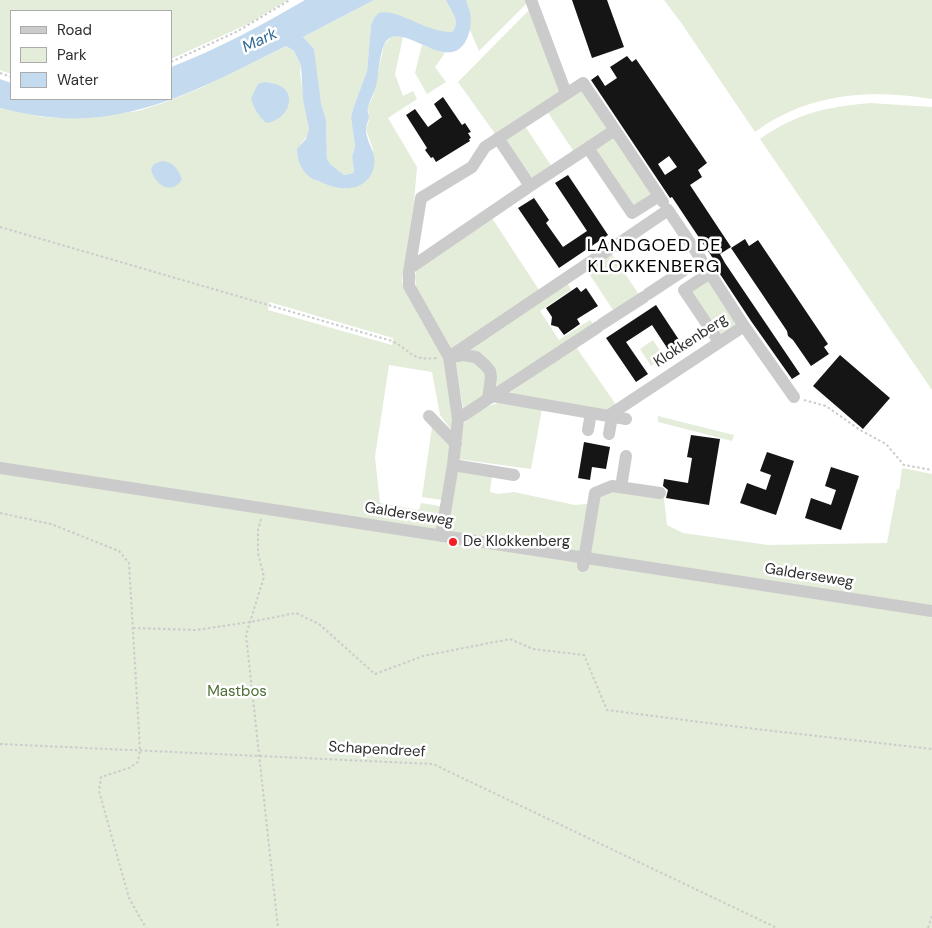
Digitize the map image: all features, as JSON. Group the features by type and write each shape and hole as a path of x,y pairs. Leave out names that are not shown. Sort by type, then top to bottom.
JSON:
{"street":[{"path":"530,0 566,93"},
{"path":"441,536 454,465 458,419 449,357 409,286 410,268 421,198 472,167 485,147 583,83 744,326"},
{"path":"410,268 530,186 562,160 588,148 615,130"},
{"path":"498,138 530,186"},
{"path":"588,148 632,213 659,196"},
{"path":"449,357 668,210"},
{"path":"458,419 701,259"},
{"path":"710,273 684,290 719,342"},
{"name":"Klokkenberg","path":"610,416 744,326 794,397"},
{"path":"449,357 476,356 490,371 491,397"},
{"path":"491,397 626,419"},
{"path":"588,430 591,413"},
{"path":"429,416 456,444"},
{"path":"609,434 610,416"},
{"path":"621,487 626,456"},
{"path":"454,465 514,475"},
{"name":"Galderseweg","path":"0,468 441,536 583,562 932,612"},
{"path":"583,562 595,493 612,486 660,493"}],"path":[{"path":"172,62 238,31 290,0"},
{"path":"0,227 392,341 413,356 425,360 449,357"},
{"path":"794,397 826,406 860,430 886,444 904,465 932,470"},
{"path":"262,509 258,530 258,548 264,577 246,635 278,928"},
{"path":"0,513 51,524 119,551 129,563 140,750 138,762 129,768 101,778 99,791 129,898 146,928"},
{"path":"132,628 196,630 296,613 319,624 375,674 423,656 510,639 533,649 584,655 607,710 932,749"},
{"name":"Schapendreef","path":"0,744 433,764 776,928"},
{"path":"928,928 932,916"}],"green space":[{"path":"0,0 288,0 248,24 172,59 172,10 10,10 10,74 0,70"},
{"path":"374,0 446,0 456,20 456,24 452,32 442,32 374,18 371,25 367,71 351,118 355,146 352,157 354,170 353,173 344,175 327,160 326,120 321,103 312,49 303,37"},
{"path":"466,0 530,0 479,51 470,30 469,8"},
{"path":"664,0 932,0 932,99 885,94 840,97 796,109 775,119 755,132"},
{"path":"529,10 562,91 496,135 458,82"},
{"name":"Mastbos","path":"391,37 403,37 395,74 403,96 413,91 417,99 388,118 417,167 414,202 402,282 443,354 453,417 452,431 440,415 432,372 389,365 375,457 380,503 419,510 421,503 440,506 457,468 492,475 490,492 498,494 514,492 575,505 598,503 599,497 611,491 664,498 667,525 683,533 768,545 887,543 902,468 932,474 932,928 0,928 0,108 42,117 62,118 84,118 138,111 201,88 286,46 294,51 301,65 300,74 309,129 308,135 301,144 345,189 373,150 366,129 369,120 368,107 373,96 384,45","holes":["269,302 393,338 392,345 268,310"]},
{"path":"422,45 445,53 435,67 446,82 427,94 415,73"},
{"path":"581,89 608,129 574,152 547,111"},
{"path":"870,103 932,107 932,390 760,139 799,117 826,109"},
{"path":"525,126 552,167 530,181 503,140"},
{"path":"612,135 653,197 634,209 593,147"},
{"path":"490,215 541,293 450,351 417,293 415,277 417,266"},
{"path":"611,253 640,296 615,313 586,269"},
{"path":"708,277 740,324 721,337 689,290"},
{"path":"567,282 571,290 540,311 559,340 590,320 594,325 492,394 495,384 466,352"},
{"path":"653,340 664,357 651,366 640,349"},
{"path":"576,347 617,406 607,412 508,394"},
{"path":"468,358 486,371 484,399 464,413 455,360"},
{"path":"501,402 542,409 531,469 458,459 463,424 480,409"},
{"path":"658,416 734,435 732,441 658,422"},
{"path":"432,427 450,446 442,500 422,497"}],"water":[{"name":"Mark","path":"305,0 374,0 303,37 314,49 321,103 326,120 327,159 330,164 344,175 353,173 354,170 352,157 355,146 351,118 367,71 371,25 374,18 379,13 387,12 432,29 452,32 455,28 456,20 446,0 466,0 471,22 468,36 460,48 450,52 438,51 401,37 391,37 384,45 376,86 368,107 369,118 366,128 374,155 374,167 372,173 362,184 355,187 341,188 311,178 306,174 299,160 297,149 306,139 309,129 303,99 301,65 294,51 286,46 232,73 172,99 172,67 240,36"},
{"path":"0,79 10,83 10,100 169,100 120,114 91,118 45,117 0,108"},
{"path":"264,82 276,84 283,88 288,93 289,99 285,112 274,121 266,123 257,112 251,98 258,84"},
{"path":"162,161 175,166 182,179 173,187 168,188 159,183 152,174 151,168 154,164"}],"building":[{"path":"572,0 607,0 624,47 592,58"},
{"path":"627,56 632,62 636,59 707,163 698,170 702,177 690,185 731,247 720,254 725,263 800,374 792,379 712,262 714,260 672,197 670,198 591,80 598,75 605,86 617,78 610,67","holes":["669,156 677,167 665,175 658,164"]},
{"path":"443,97 462,125 465,123 471,132 468,133 471,138 469,139 470,141 436,162 425,150 427,148 406,115 415,109 428,127 442,117 434,104"},
{"path":"568,175 608,235 559,268 518,208 534,198 549,220 546,223 563,247 587,231 555,183"},
{"path":"745,239 749,246 758,240 828,344 824,347 829,354 811,366 793,340 788,336 787,331 731,248"},
{"path":"577,287 581,292 586,288 598,306 577,319 580,324 564,335 558,327 551,325 552,317 546,308"},
{"path":"656,305 685,349 673,357 652,325 626,342 648,374 636,382 606,338"},
{"path":"840,355 890,398 863,429 813,386"},
{"path":"691,435 720,439 709,505 666,498 668,490 663,486 664,479 688,483 692,458 687,457"},
{"path":"584,442 610,447 606,469 592,467 590,480 578,478"},
{"path":"767,452 794,461 776,515 740,503 747,483 766,490 771,475 760,471"},
{"path":"831,467 859,476 841,530 805,518 811,498 831,505 836,490 825,486"}],"place":[{"name":"De Klokkenberg","path":"453,542"}],"district":[{"name":"LANDGOED DE KLOKKENBERG","path":"654,256"}]}
